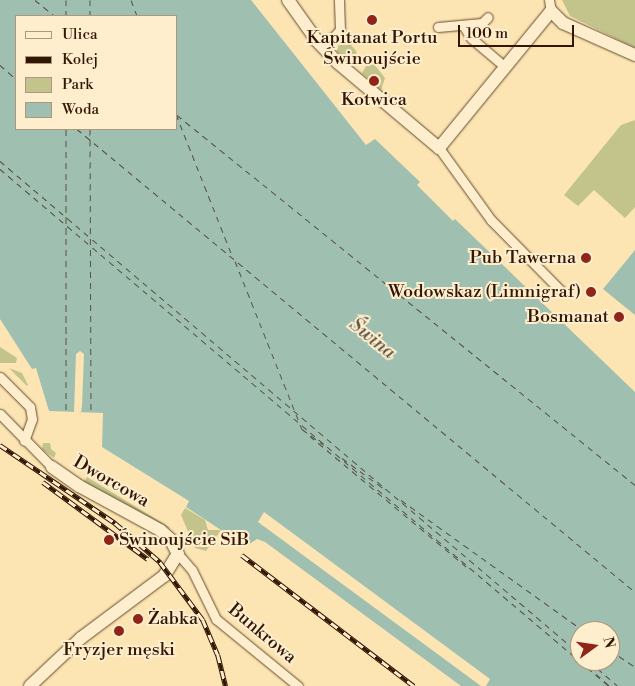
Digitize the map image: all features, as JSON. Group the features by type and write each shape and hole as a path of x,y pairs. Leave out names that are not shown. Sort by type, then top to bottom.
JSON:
{"street":[{"path":"288,0 323,48 438,148 490,220 561,291"},
{"path":"323,48 340,30 339,0"},
{"path":"438,148 550,5 563,23 635,55"},
{"path":"438,27 482,23 488,17"},
{"path":"463,25 471,38 504,66"},
{"path":"0,376 30,407 32,420 24,441"},
{"name":"Dworcowa","path":"0,414 24,441 52,467 78,486 160,530 174,544 178,554"},
{"path":"30,686 81,638 164,576 178,554"},
{"name":"Bunkrowa","path":"178,554 192,570 216,618 298,686"}],"green space":[{"path":"562,0 635,0 635,48 570,16"},
{"path":"347,40 357,52 351,63 337,51 339,43"},
{"path":"374,64 385,78 381,90 362,73 366,66"},
{"path":"635,120 635,207 625,218 594,190 578,206 564,195 621,125"},
{"path":"0,347 17,358 16,363 0,363"},
{"path":"9,368 22,373 28,385 27,386"},
{"path":"43,443 50,443 51,449 56,453 54,458 42,449"},
{"path":"87,477 169,527 170,529 83,483"},
{"path":"185,508 205,520 208,530 221,530 206,551 195,548 181,515"}],"water":[{"name":"Świna","path":"0,0 251,0 366,145 375,139 420,182 417,185 453,221 455,219 635,392 635,686 461,686 265,542 257,539 246,546 243,537 221,530 186,507 189,501 102,447 103,413 49,411 36,368 32,369 0,319"},
{"path":"635,250 635,315 603,289"}],"pier":[{"path":"80,351 84,354 82,406 81,412 74,412 76,354"},
{"path":"264,512 490,679 486,686 481,686 258,522"}],"ferry route":[{"path":"35,0 54,15"},
{"path":"66,0 66,15"},
{"path":"90,0 90,15"},
{"path":"131,0 137,15"},
{"path":"0,65 15,78"},
{"path":"178,116 635,485"},
{"path":"178,119 233,258"},
{"path":"66,130 66,412"},
{"path":"78,130 635,592"},
{"path":"90,130 91,412"},
{"path":"0,161 570,646"},
{"path":"0,169 609,686"},
{"path":"235,261 302,429 324,445"},
{"path":"310,436 468,568"},
{"path":"342,458 383,488"},
{"path":"401,500 570,621"},
{"path":"620,657 635,667"},
{"path":"601,671 618,686"},
{"path":"596,674 610,686"}],"railway":[{"path":"0,445 115,523 160,562 203,620 218,655 226,686"},
{"path":"43,482 148,559"},
{"path":"242,555 414,686"}],"place":[{"name":"Kapitanat Portu Świnoujście","path":"372,20"},
{"name":"Kotwica","path":"374,81"},
{"name":"Pub Tawerna","path":"586,258"},
{"name":"Wodowskaz (Limnigraf)","path":"591,292"},
{"name":"Bosmanat","path":"619,317"},
{"name":"Świnoujście SiB","path":"109,540"},
{"name":"Żabka","path":"138,619"},
{"name":"Fryzjer męski","path":"119,631"}]}
